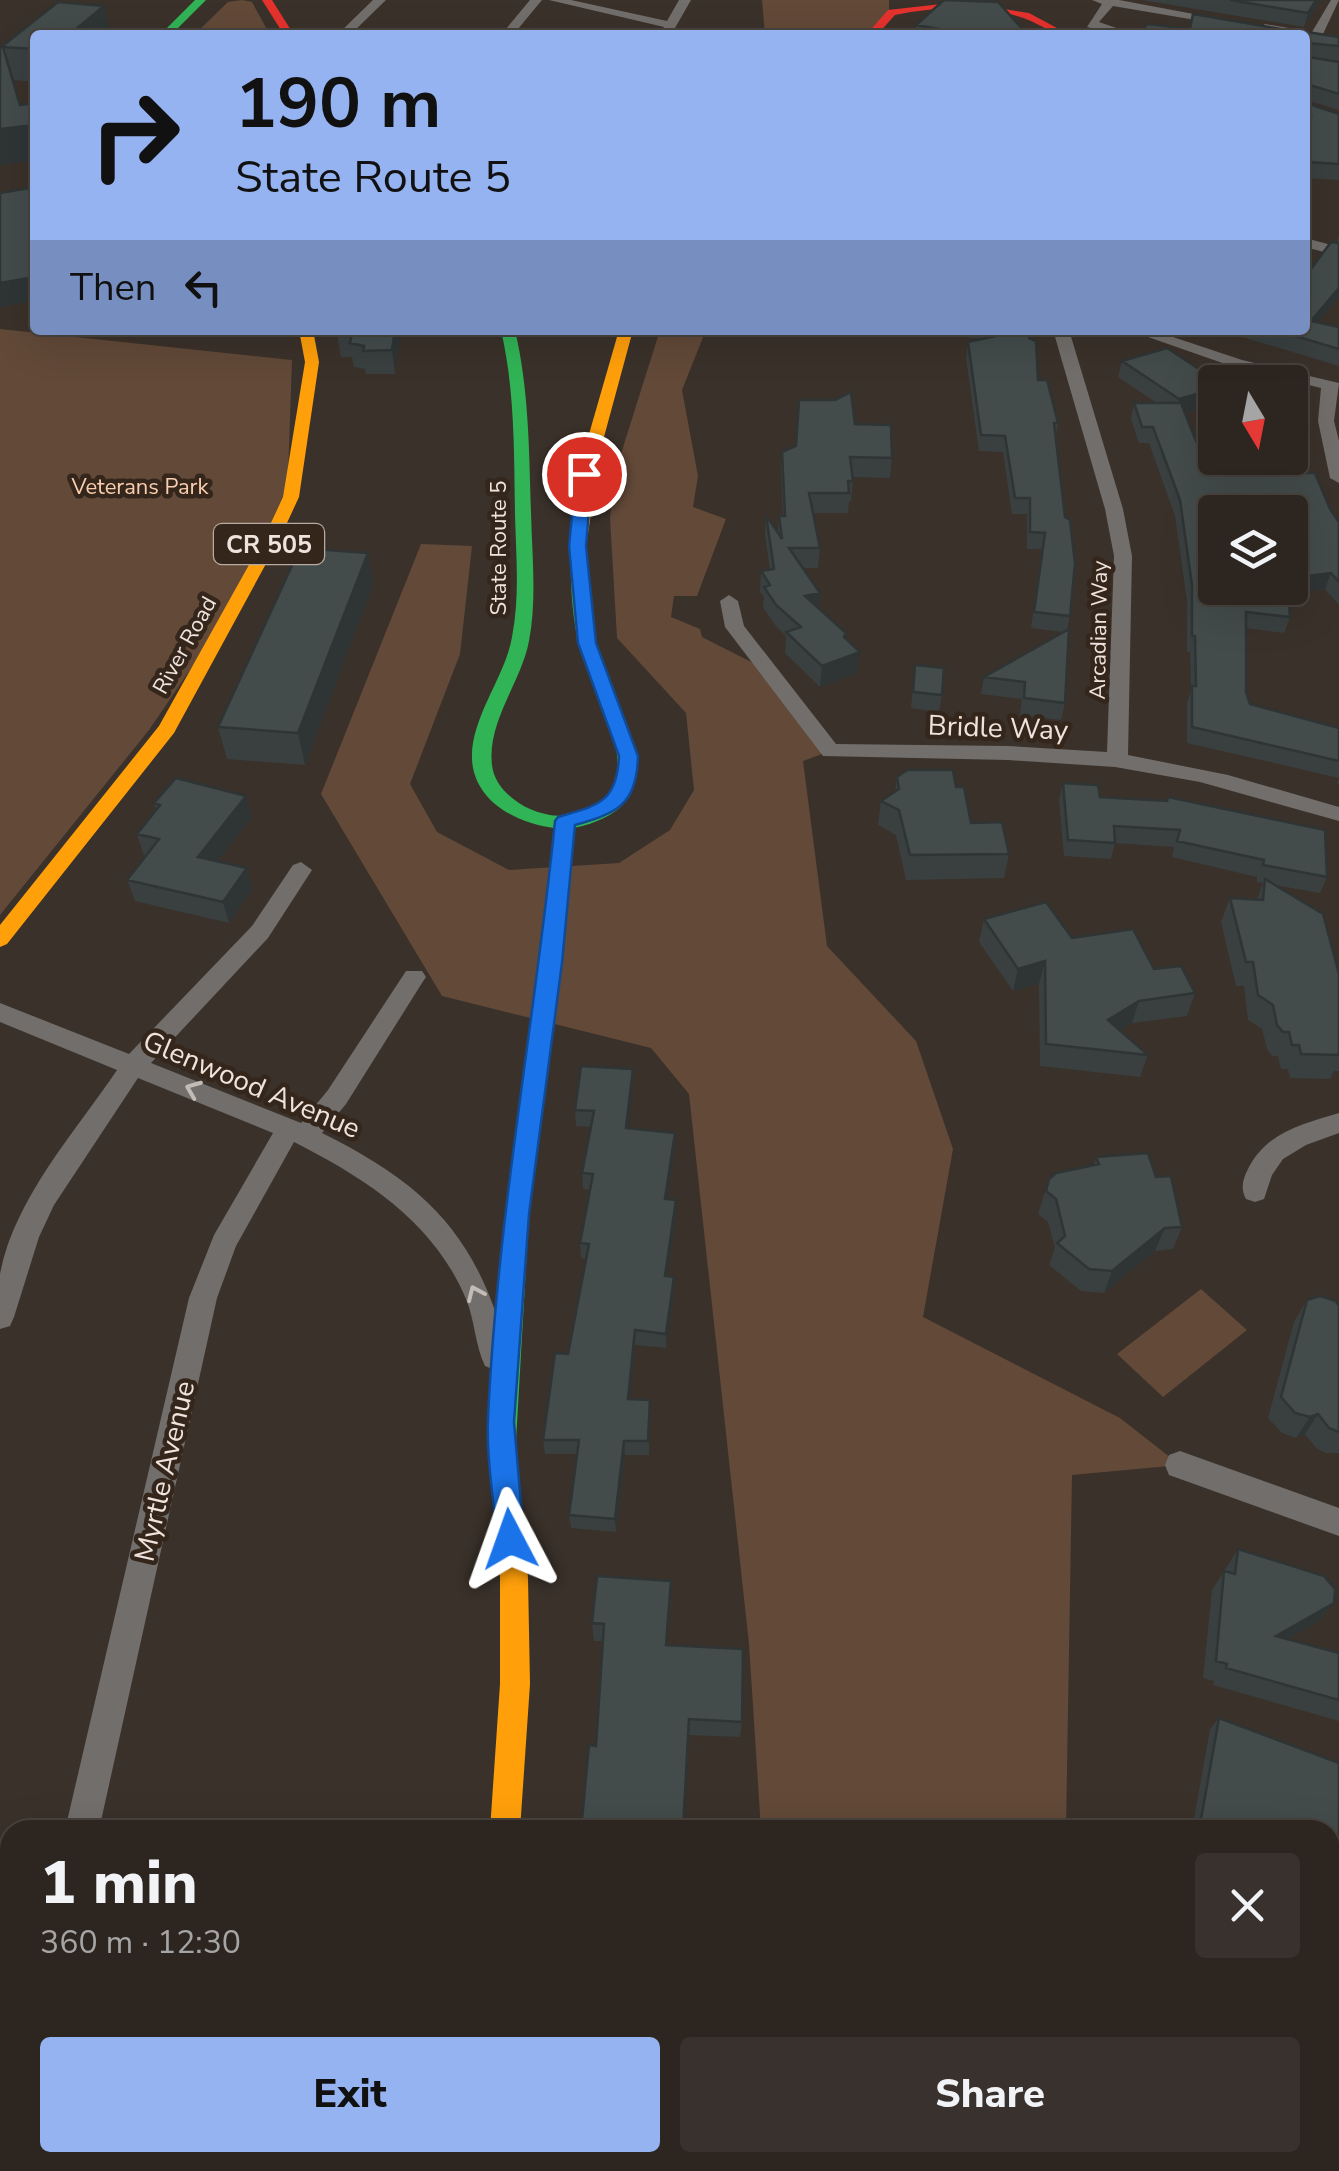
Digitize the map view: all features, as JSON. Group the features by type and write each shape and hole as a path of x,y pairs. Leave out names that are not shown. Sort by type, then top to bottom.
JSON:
{"main road":[{"path":"169,30 201,0"},
{"path":"874,30 890,12 924,4 960,2 1020,10 1047,20 1060,30"},
{"path":"272,3 286,30"},
{"name":"River Road","path":"0,939 167,729 272,538 291,497 312,362 307,335"},
{"name":"State Route 5","path":"509,335 520,380 526,611 508,688 483,738 480,757 494,792 510,808 528,817 565,821"},
{"path":"506,1820 514,1631 501,1422 517,1214 551,963 565,821 606,809 618,799 628,774 628,756 587,643 578,546 584,474 625,335"}],"street":[{"path":"348,30 380,0"},
{"path":"511,30 536,0"},
{"path":"554,0 668,30 685,0"},
{"path":"1316,36 1337,0"},
{"path":"1112,30 1090,24 1104,1 1145,4 1239,24"},
{"path":"1258,26 1281,30"},
{"path":"1310,35 1339,40"},
{"path":"1310,243 1339,252"},
{"name":"Arcadian Way","path":"1062,335 1114,509 1123,556 1117,760"},
{"path":"1151,335 1237,363 1334,387 1326,420 1339,478"},
{"name":"Bridle Way","path":"730,601 736,626 830,750 986,752 1117,760 1216,780 1339,814"},
{"path":"0,1317 26,1237 44,1199 133,1066 260,932 301,870"},
{"name":"Myrtle Avenue","path":"84,1820 203,1298 224,1242 297,1131 348,1081 414,977"},
{"name":"Glenwood Avenue","path":"0,1012 297,1131 357,1160 394,1185 430,1220 457,1256 478,1296 493,1341 501,1422"},
{"path":"1255,1191 1257,1172 1271,1150 1339,1122"},
{"path":"1180,1465 1339,1522"}],"green space":[{"path":"762,0 889,0 889,13 875,30 765,30"},
{"path":"228,2 252,2 267,30 199,30"},
{"name":"Veterans Park","path":"0,329 292,360 287,507 239,598 149,730 0,915"},
{"path":"658,335 704,335 682,390 698,476 693,507 726,519 697,596 674,596 671,617 700,629 702,637 769,671 830,751 803,761 827,946 916,1041 953,1149 923,1317 1120,1418 1180,1465 1072,1475 1066,1820 760,1820 749,1644 689,1094 651,1048 442,996 321,794 421,544 472,546 460,654 410,784 437,832 509,870 619,863 670,830 694,790 686,713 617,638 610,518 613,479"},
{"path":"1201,1289 1247,1330 1163,1397 1117,1354"}],"building":[{"path":"944,0 998,2 1023,30 945,30 916,25"},
{"path":"1230,0 1316,0 1308,13"},
{"path":"58,2 104,6 75,30 30,30 30,49 3,47 20,105 30,104 30,126 0,129 0,48"},
{"path":"1193,14 1286,30 1143,30 1147,24 1190,29"},
{"path":"1310,32 1339,37 1339,46 1310,43"},
{"path":"1310,57 1339,62 1339,94 1310,85"},
{"path":"1310,104 1339,114 1339,164 1310,162"},
{"path":"30,188 30,278 0,283 0,193"},
{"path":"1331,242 1339,243 1339,288 1311,321 1339,327 1339,349 1292,335 1310,335 1311,269"},
{"path":"352,335 394,335 392,350 363,351 364,346 350,343"},
{"path":"1002,335 1028,335 1036,341 1038,380 1047,380 1058,423 1054,423 1065,517 1070,520 1075,563 1070,616 1034,612 1045,533 1030,532 1030,498 1015,498 1005,436 981,435 968,342"},
{"path":"1167,348 1198,368 1198,394 1179,399 1122,361"},
{"path":"851,392 855,424 891,425 892,458 850,457 853,481 848,481 849,493 809,493 820,548 789,548 820,593 805,596 846,633 844,637 860,652 822,666 786,632 801,627 776,605 764,587 770,585 761,571 774,569 766,515 782,539 782,452 796,446 799,400 835,400"},
{"path":"1134,403 1181,403 1198,446 1198,475 1315,473 1339,522 1339,582 1331,573 1308,576 1308,495 1198,495 1198,605 1289,605 1290,617 1246,612 1246,692 1250,704 1339,728 1339,761 1192,727 1195,636 1180,500 1153,427 1142,427"},
{"path":"300,548 368,553 298,733 218,727"},
{"path":"1069,629 1065,703 1024,698 1025,682 984,677"},
{"path":"915,665 944,668 942,695 913,692"},
{"path":"907,770 953,770 956,787 964,787 971,823 1002,822 1009,854 910,855 899,810 881,801 899,789 897,777"},
{"path":"176,778 246,796 198,857 247,868 223,902 127,880 159,839 137,834 160,805 154,803"},
{"path":"1063,783 1098,785 1100,797 1167,801 1168,797 1325,830 1327,877 1263,865 1264,860 1177,841 1180,830 1114,826 1115,843 1068,840"},
{"path":"1265,879 1323,914 1339,974 1339,1055 1301,1054 1299,1045 1292,1045 1289,1032 1283,1032 1277,1025 1273,1005 1258,995 1253,962 1246,962 1230,898 1263,900"},
{"path":"1046,902 1072,938 1133,929 1154,969 1181,966 1195,993 1139,1001 1108,1020 1148,1055 1046,1044 1045,961 1018,969 984,919"},
{"path":"581,1066 633,1069 626,1128 675,1133 665,1199 676,1200 665,1276 674,1277 666,1334 635,1330 628,1399 650,1400 648,1441 624,1441 615,1519 569,1515 579,1440 543,1440 555,1353 568,1354 589,1244 580,1243 593,1174 582,1173 594,1111 575,1110"},
{"path":"1148,1153 1156,1177 1171,1176 1182,1227 1165,1228 1112,1271 1089,1269 1057,1243 1065,1236 1056,1199 1046,1191 1049,1179 1056,1173 1099,1164 1096,1157"},
{"path":"1320,1296 1336,1301 1339,1306 1339,1432 1329,1428 1318,1414 1310,1417 1295,1413 1281,1397 1307,1300"},
{"path":"1238,1549 1324,1576 1335,1589 1334,1603 1276,1636 1339,1653 1339,1700 1226,1668 1227,1664 1216,1661 1224,1571 1235,1574"},
{"path":"597,1576 671,1581 666,1645 743,1649 742,1722 689,1719 684,1820 582,1820 589,1745 596,1746 604,1624 592,1623"},
{"path":"1219,1718 1339,1763 1339,1820 1201,1820"}],"traffic: fast":[{"path":"170,30 201,0"},
{"path":"509,335 521,420 524,614 519,648 486,733 482,762 490,786 508,804 522,813 558,822 576,821 607,808 619,796 628,760 624,739 596,675 587,642 579,540"},
{"path":"503,1441 517,1214 551,963 565,821"}],"traffic: slow":[{"path":"0,939 167,729 272,538 291,497 312,362 307,335"},
{"path":"579,540 593,448 625,335"},
{"path":"503,1441 514,1578 515,1684 506,1820"}],"traffic: jam":[{"path":"267,0 286,30"},
{"path":"876,30 892,12 959,5 1004,9 1057,30"}],"route":[{"path":"510,1539 501,1422 517,1214 551,963 565,821 606,809 618,799 628,774 624,742 587,643 578,546 578,509 584,474"}]}
